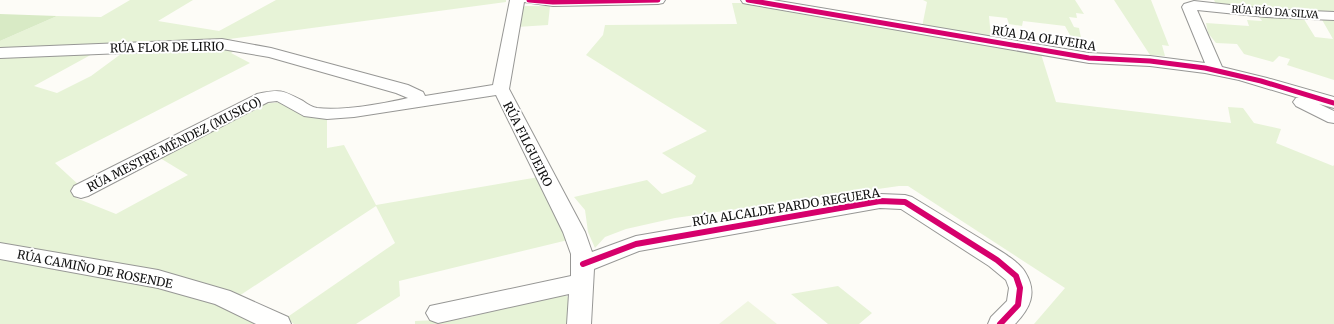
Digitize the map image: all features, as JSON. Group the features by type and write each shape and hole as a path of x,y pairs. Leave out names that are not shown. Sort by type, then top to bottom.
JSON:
{"street":[{"name":"RÚA FILGUEIRO","path":"517,0 500,89 574,232 582,254 579,324"},
{"path":"529,0 658,0"},
{"name":"RÚA DA OLIVEIRA","path":"748,0 1089,58 1186,65 1265,83 1334,103"},
{"name":"RÚA RÍO DA SILVA","path":"1216,71 1189,7 1194,5 1266,13 1334,16"},
{"name":"RÚA FLOR DE LIRIO","path":"0,53 222,44 271,53 402,89 417,96 416,101"},
{"name":"RÚA DA OLIVEIRA","path":"1265,83 1334,118"},
{"name":"RÚA MESTRE MÉNDEZ (MUSICO)","path":"81,190 263,98 279,95 310,112 326,114 354,112 416,101 500,89"},
{"name":"RÚA ALCALDE PARDO REGUERA","path":"582,274 636,244 880,201 906,202 997,260 1016,276 1020,288 1018,305 1000,324"},
{"name":"RÚA CAMIÑO DE ROSENDE","path":"0,251 158,279 222,297 280,324"},
{"path":"438,312 582,274"}],"green space":[{"path":"130,0 193,0 158,21 219,31 276,0 506,0 506,2 214,41 0,50 0,41 57,16 101,17"},
{"path":"923,0 1075,0 1084,14 1076,13 1077,18 1069,17 1074,27 1079,28 1081,38 1071,37 1065,26 1023,21 1022,26 1009,24 1007,18 989,16 991,38 922,27 927,2"},
{"path":"1114,0 1151,0 1169,46 1162,45 1165,56 1150,55"},
{"path":"1214,0 1334,0 1334,15 1217,6"},
{"path":"732,3 744,3 1041,54 1056,102 1231,123 1228,107 1243,108 1254,123 1281,129 1276,143 1333,166 1334,165 1334,324 1034,324 1065,288 908,186 899,186 675,218 626,229 605,237 595,248 588,232 585,210 574,197 647,180 662,194 692,184 696,176 662,153 707,131 586,55 603,35 605,25 737,24"},
{"path":"550,6 548,25 517,27 521,7"},
{"path":"0,14 57,16 0,41"},
{"path":"1257,14 1302,16 1315,37 1333,39 1321,18 1334,19 1334,80 1287,65 1290,59 1279,56 1273,62 1244,54 1237,44 1216,43 1208,33 1206,23 1249,26 1247,20 1262,21"},
{"path":"170,48 237,49 231,53 250,63 55,163 80,186 76,198 116,214 188,175 160,158 262,104 282,102 327,119 327,148 344,145 376,205 539,177 568,240 399,281 400,296 356,324 294,324 286,318 395,243 376,206 239,296 15,248 0,243 0,56 96,52 34,86 57,93 91,76 125,51"},
{"path":"0,255 161,285 224,304 261,324 0,324"},
{"path":"838,286 872,313 859,324 828,324 791,294"},
{"path":"559,294 570,297 567,324 415,324 415,321 462,319"},
{"path":"748,301 777,324 719,324"}],"cycle path":[{"path":"529,0 553,2 658,0"},
{"path":"748,0 1089,58 1174,63 1205,68 1261,81 1334,103"},
{"path":"583,264 636,244 880,201 905,202 997,260 1016,276 1020,288 1018,305 1000,324"}]}
